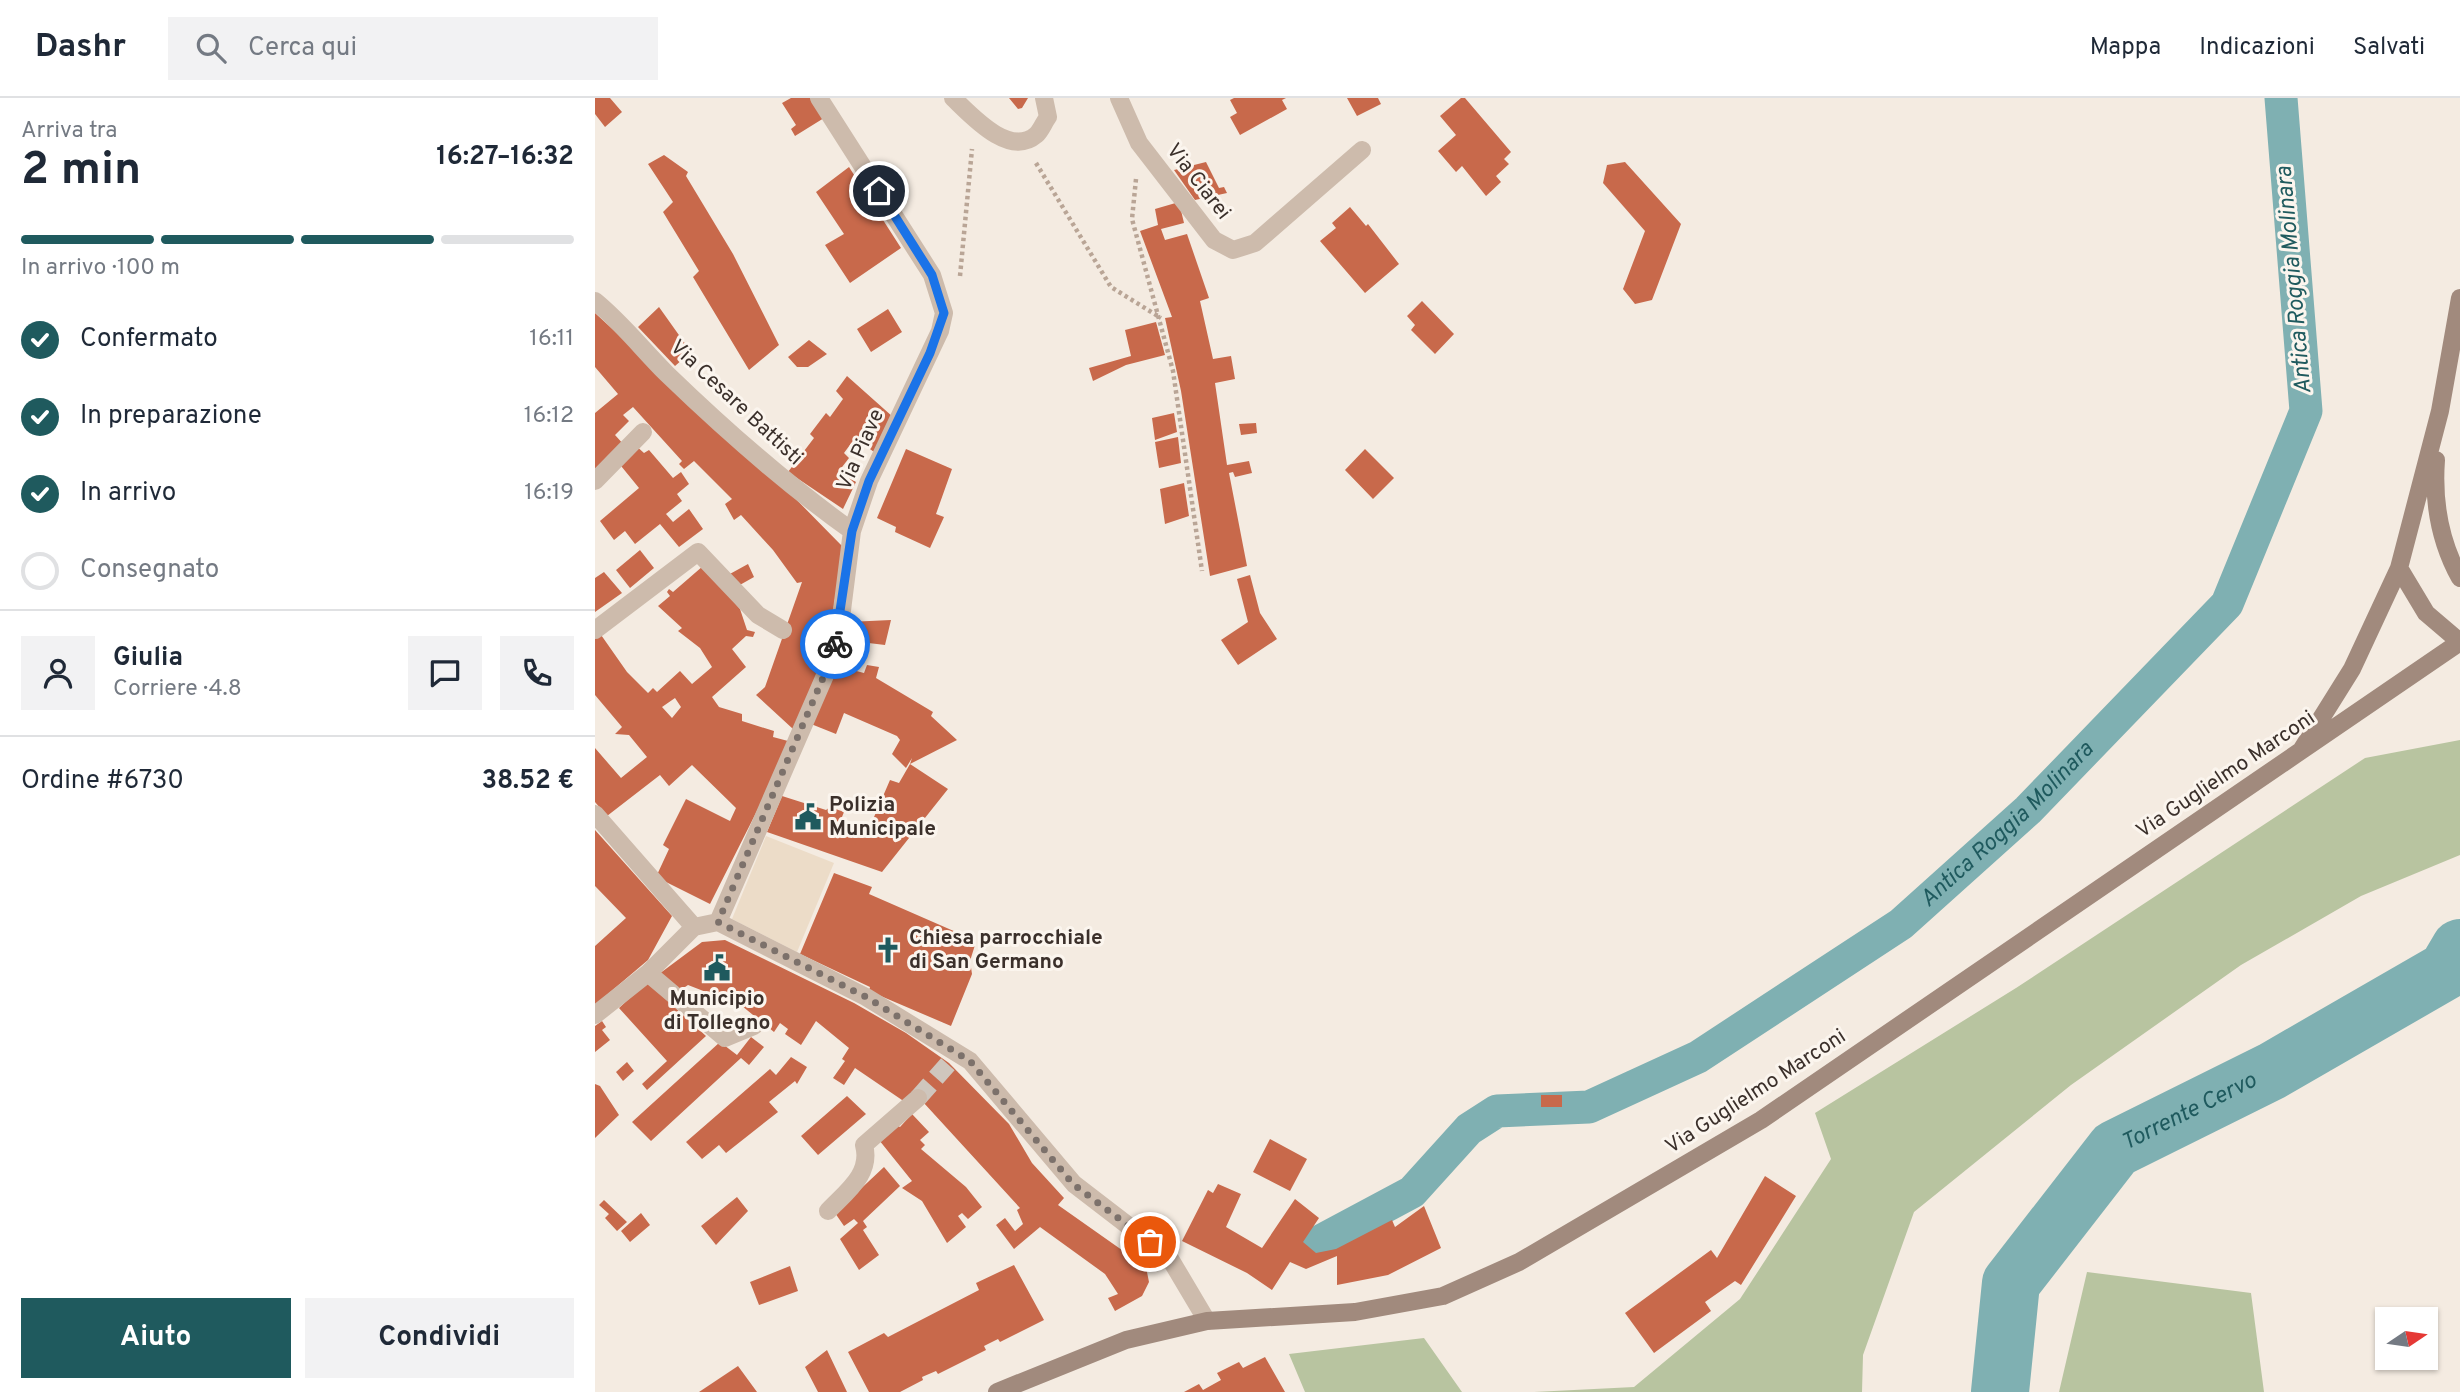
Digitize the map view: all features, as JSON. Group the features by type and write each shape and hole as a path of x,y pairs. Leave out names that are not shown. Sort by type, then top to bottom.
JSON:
{"street":[{"name":"Via Piave","path":"718,922 829,664 841,618 852,531 869,481 940,331 944,313 939,290 819,98"},
{"path":"953,98 975,120 1003,138 1023,142 1037,134 1048,117 1044,98"},
{"name":"Via Ciarei","path":"1119,98 1139,143 1215,240 1233,250 1255,243 1362,150"},
{"path":"2301,751 2352,669 2399,568 2440,411 2460,298"},
{"name":"Via Cesare Battisti","path":"595,301 622,323 665,372 730,433 810,501 852,531"},
{"path":"2440,411 2433,493 2448,557 2460,578"},
{"path":"595,481 643,432"},
{"path":"595,629 698,552 758,615 783,630"},
{"path":"2399,568 2426,613 2460,642"},
{"name":"Via Guglielmo Marconi","path":"997,1392 1126,1340 1207,1321 1355,1312 1443,1296 1519,1262 1761,1120 2460,642"},
{"path":"595,814 694,927"},
{"path":"595,1015 648,973 694,927 718,922 866,997 954,1058 970,1061 1073,1184 1169,1257 1207,1321"},
{"path":"648,973 725,1038 754,1026"},
{"path":"828,1211 862,1174 867,1157 864,1145 918,1098"}],"path":[{"path":"939,290 959,285 975,120"},
{"path":"1023,142 1111,287 1161,318"},
{"path":"1139,143 1132,219 1161,318 1173,371 1202,571"}],"green space":[{"path":"2460,740 2460,855 2361,896 2241,965 2071,1085 1914,1212 1863,1355 1862,1392 1534,1392 1634,1387 1740,1299 1831,1159 1815,1113 2016,988 2365,758"},
{"path":"2087,1272 2251,1293 2264,1392 2059,1392"},
{"path":"1424,1338 1462,1392 1305,1392 1289,1354"}],"shaded area":[{"path":"766,836 834,863 797,952 732,919"}],"building":[{"path":"595,98 610,98 622,112 605,127 595,114"},
{"path":"791,98 810,98 824,118 795,136 791,129 796,125 782,103"},
{"path":"1009,98 1028,98 1022,108 1018,109"},
{"path":"1286,98 1282,100 1287,109 1240,135 1230,117 1237,113 1230,100"},
{"path":"1347,98 1378,98 1381,104 1357,116"},
{"path":"1461,98 1465,98 1511,152 1504,159 1509,164 1496,176 1501,182 1486,196 1462,166 1456,172 1438,151 1456,135 1440,116"},
{"path":"664,155 688,172 686,176 733,254 779,345 749,370 693,277 699,271 663,212 673,202 648,164"},
{"path":"1206,162 1219,188 1224,187 1227,193 1195,200 1174,170"},
{"path":"1625,162 1681,224 1652,300 1635,304 1623,289 1645,231 1603,183 1607,165"},
{"path":"849,167 901,248 850,283 825,245 844,234 816,192"},
{"path":"1179,202 1184,223 1161,229 1165,240 1187,234 1209,298 1200,301 1213,359 1231,356 1235,379 1215,383 1227,465 1249,461 1252,473 1235,477 1233,472 1229,473 1247,566 1210,576 1181,391 1165,318 1172,317 1140,231 1158,225 1155,209"},
{"path":"1350,207 1366,226 1368,224 1399,264 1365,293 1320,241 1336,228 1332,223"},
{"path":"1422,301 1454,334 1435,354 1411,330 1415,325 1407,316"},
{"path":"659,307 691,352 675,366 638,327"},
{"path":"888,309 902,332 871,352 857,329"},
{"path":"595,313 781,484 843,547 827,650 793,729 756,695 765,687 802,582 797,583 773,550 741,515 734,520 725,504 732,499 694,461 684,469 679,464 682,461 633,407 623,415 629,421 615,435 625,446 595,473 595,413 618,394 595,367"},
{"path":"1156,322 1165,355 1126,365 1093,381 1089,368 1131,356 1125,330"},
{"path":"809,340 827,354 808,367 797,367 788,357"},
{"path":"847,376 893,417 874,452 855,438 844,453 849,458 839,471 856,482 843,509 788,472 814,438 810,434 826,413 830,417 843,399 836,391"},
{"path":"1174,413 1177,432 1155,440 1152,418"},
{"path":"1256,423 1257,433 1241,435 1239,424"},
{"path":"1178,437 1181,463 1159,468 1155,442"},
{"path":"634,444 644,453 649,450 673,478 681,472 689,484 677,494 682,501 666,514 673,522 689,509 703,529 679,547 660,524 635,544 625,531 614,540 600,521 639,488 617,461"},
{"path":"906,449 952,469 936,514 944,517 930,548 895,532 896,527 877,518"},
{"path":"1365,449 1394,478 1373,499 1345,470"},
{"path":"1184,483 1189,516 1165,524 1160,489"},
{"path":"640,550 654,568 630,588 616,570"},
{"path":"748,564 754,577 738,586 728,575"},
{"path":"703,566 740,609 747,630 755,632 753,637 746,636 732,649 746,667 712,697 719,707 742,714 742,721 774,731 773,737 788,741 759,807 710,904 656,877 669,849 663,845 686,799 730,821 736,808 692,765 669,786 660,775 607,816 595,802 595,748 621,778 647,757 629,735 615,734 622,727 595,695 595,635 599,632 627,672 648,693 653,688 657,692 680,671 692,684 712,667 700,648 678,631 682,628 658,606 670,596 667,592 669,589 673,592","holes":["675,698 681,707 672,718 662,707"]},
{"path":"604,572 622,593 595,612 595,578"},
{"path":"1250,575 1260,613 1277,639 1238,665 1221,640 1248,622 1237,579"},
{"path":"891,620 885,645 844,640 848,622"},
{"path":"867,665 879,667 876,678 933,712 931,716 957,740 910,764 912,758 906,768 892,754 900,740 897,736 844,713 836,734 811,724 837,666 864,673"},
{"name":"Polizia Municipale","path":"910,764 948,789 882,872 767,832 782,796 826,810 830,807 844,812 840,822 868,831 890,780 899,783"},
{"path":"595,830 672,916 648,960 595,1005 595,946 626,918 595,886"},
{"name":"Chiesa parrocchiale di San Germano","path":"834,873 872,887 869,894 972,939 975,945 970,961 972,974 951,1026 869,991 870,987 800,954"},
{"path":"725,940 854,1003 906,1033 949,1063 1009,1124 1032,1163 1064,1198 1058,1205 1146,1267 1149,1282 1142,1296 1115,1311 1108,1298 1118,1294 1105,1274 1040,1227 1014,1249 996,1225 1005,1218 1015,1231 1023,1224 1017,1210 1020,1208 923,1102 902,1100 855,1068 844,1085 833,1078 845,1061 842,1059 849,1048 816,1021 801,1045 785,1034 788,1029 780,1023 774,1032 742,1006 688,985 679,991 659,974 702,942"},
{"path":"647,982 706,1036 647,1090 642,1084 667,1061 619,1008"},
{"path":"602,1021 606,1027 602,1030 610,1040 595,1052 595,1026"},
{"path":"751,1037 764,1047 749,1065 741,1058 651,1141 632,1122 720,1042 737,1055"},
{"path":"791,1057 807,1067 797,1084 795,1081 769,1102 778,1112 726,1153 719,1145 702,1159 686,1142 770,1069 776,1075"},
{"path":"627,1062 634,1071 623,1081 616,1072"},
{"path":"595,1084 600,1086 619,1115 595,1138"},
{"path":"1541,1095 1562,1095 1562,1107 1541,1107"},
{"path":"847,1096 866,1114 818,1155 801,1136"},
{"path":"912,1114 929,1132 920,1140 925,1145 921,1149 966,1187 982,1207 968,1219 962,1213 958,1216 966,1227 947,1243 922,1201 902,1188 912,1181 879,1140 896,1125 900,1127"},
{"path":"1270,1139 1307,1159 1290,1191 1253,1172"},
{"path":"884,1167 900,1186 863,1221 867,1227 863,1230 879,1255 859,1270 840,1239 858,1223 854,1219 844,1226 835,1213"},
{"path":"1765,1176 1796,1196 1741,1285 1735,1281 1705,1302 1711,1311 1654,1353 1625,1313 1711,1250 1717,1258"},
{"path":"1218,1184 1241,1194 1226,1227 1262,1248 1295,1199 1319,1218 1303,1242 1316,1253 1336,1249 1392,1220 1395,1227 1424,1206 1441,1248 1388,1275 1337,1285 1337,1256 1306,1269 1290,1262 1272,1290 1247,1273 1182,1241 1208,1190 1213,1193"},
{"path":"737,1197 748,1211 716,1245 701,1226"},
{"path":"604,1200 627,1222 617,1231 605,1218 609,1214 599,1205"},
{"path":"641,1213 650,1225 630,1242 621,1231"},
{"path":"1014,1265 1044,1320 1000,1342 998,1339 984,1346 986,1350 938,1374 936,1371 922,1377 923,1380 900,1392 869,1392 848,1352 884,1333 888,1337 979,1290 976,1283"},
{"path":"790,1266 798,1291 759,1305 750,1282"},
{"path":"827,1350 847,1392 818,1392 805,1367"},
{"path":"1265,1357 1285,1392 1184,1392 1199,1384 1203,1390 1221,1380 1217,1373 1239,1362 1243,1368"},
{"path":"738,1366 757,1392 699,1392"}],"waterway":[{"name":"Antica Roggia Molinara","path":"1311,1246 1412,1192 1469,1129 1497,1111 1589,1107 1698,1057 1901,924 2028,810 2227,604 2306,411 2281,98"},
{"name":"Torrente Cervo","path":"2000,1392 2011,1283 2115,1149 2272,1071 2447,970 2460,948"}],"tunnel":[{"path":"918,1098 949,1063"}],"way so far":[{"path":"835,644 777,792 718,922 866,997 970,1061 1073,1184 1150,1242"}],"place":[{"name":"Polizia Municipale","path":"808,817"},
{"name":"Chiesa parrocchiale di San Germano","path":"888,950"},
{"name":"Municipio di Tollegno","path":"717,968"}],"route":[{"path":"835,644 852,531 869,481 911,396 940,331 944,313 939,290 932,275 879,191"}]}
